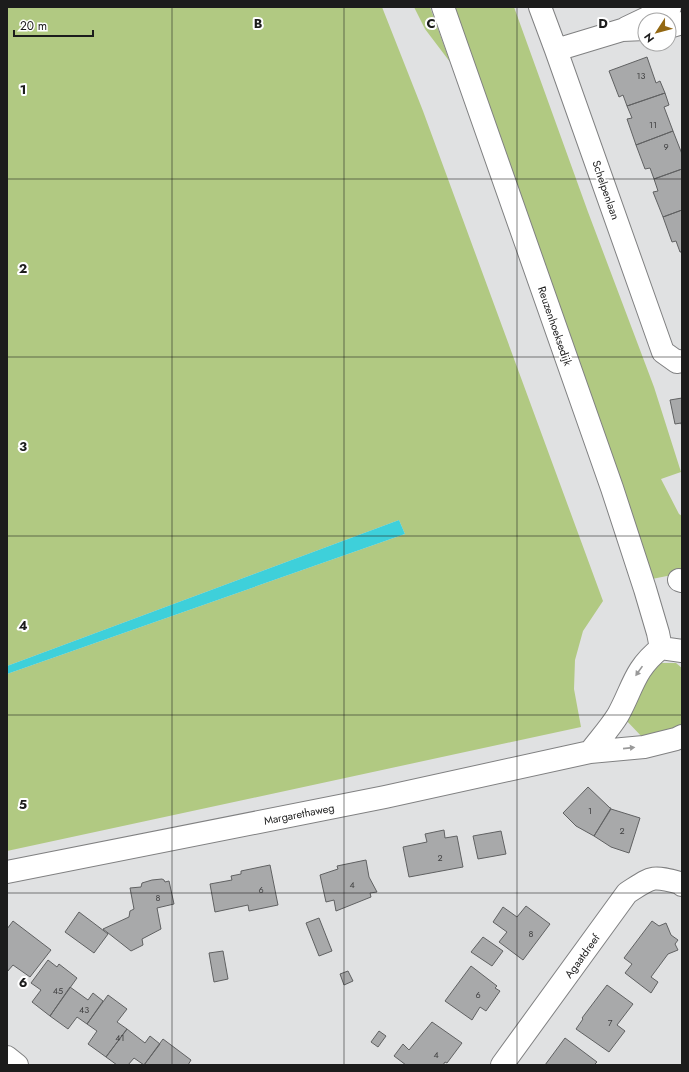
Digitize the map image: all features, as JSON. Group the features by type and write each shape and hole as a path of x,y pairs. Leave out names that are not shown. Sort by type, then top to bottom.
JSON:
{"street":[{"name":"Reuzenhoeksedijk","path":"443,7 612,488 645,589 661,648"},
{"name":"Schelpenlaan","path":"540,7 663,352 677,362 682,361"},
{"path":"556,50 622,30 670,7"},
{"path":"622,30 637,29"},
{"path":"590,752 618,715 635,676 649,657 661,648 682,651"},
{"name":"Margarethaweg","path":"7,872 385,797 590,752 644,746 676,739 682,736"},
{"name":"Agaatdreef","path":"502,1065 627,893 650,878 662,878 681,884"},
{"path":"7,1057 17,1065"}],"green space":[{"path":"7,7 382,7 423,111 603,601 583,631 575,660 574,689 581,727 7,851 7,674 405,534 399,520 7,666"},
{"path":"414,7 430,7 450,62 425,29"},
{"path":"453,7 514,7 588,212 654,387 681,472 661,479 679,514 682,516 682,573 652,579"},
{"path":"660,663 676,663 682,668 682,727 644,739 624,718 650,672"}],"water":[{"path":"399,520 405,534 7,674 7,666"}],"building":[{"path":"647,57 656,83 660,81 665,93 627,106 623,95 619,97 609,71"},
{"path":"665,93 669,105 664,107 673,131 636,145 627,119 632,118 627,106"},
{"path":"673,131 682,154 682,169 654,179 650,168 645,169 636,145"},
{"path":"682,169 682,210 663,217 653,192 658,191 654,179"},
{"path":"682,210 682,252 680,252 676,241 672,242 663,217"},
{"path":"682,398 682,427 681,423 675,424 670,400"},
{"path":"588,787 611,808 594,836 576,826 563,813"},
{"path":"611,809 640,818 629,853 611,847 594,836"},
{"path":"444,830 445,838 457,836 463,867 409,877 403,847 427,842 425,834"},
{"path":"501,831 506,854 478,859 473,836"},
{"path":"366,860 369,877 377,892 370,893 371,897 336,911 334,900 326,902 320,875 338,869 337,866"},
{"path":"270,865 278,905 249,911 248,905 215,912 210,884 232,880 231,876 241,874 241,871"},
{"path":"162,879 165,882 169,881 174,904 157,908 161,929 142,939 143,945 131,951 103,929 129,917 130,911 134,909 130,888 141,887 142,883"},
{"path":"526,906 550,924 523,960 499,942 507,932 493,922 503,907 517,917"},
{"path":"79,912 108,934 94,953 65,932"},
{"path":"319,918 332,951 319,956 306,923"},
{"path":"13,921 51,950 30,977 13,965 7,972 7,929"},
{"path":"652,921 659,926 666,923 671,935 678,940 675,944 678,950 668,954 651,977 658,982 651,993 625,973 632,964 624,958"},
{"path":"483,937 503,951 492,966 471,952"},
{"path":"223,951 228,979 214,982 209,953"},
{"path":"48,960 57,967 59,964 77,978 50,1016 32,1002 41,990 31,983"},
{"path":"471,966 497,986 495,988 500,991 486,1011 480,1007 472,1020 445,1001"},
{"path":"348,971 353,981 344,985 340,974"},
{"path":"607,985 633,1004 617,1025 625,1031 609,1052 576,1029 583,1019 582,1018"},
{"path":"70,987 88,1000 93,993 103,1001 87,1024 77,1017 68,1029 50,1016"},
{"path":"108,995 127,1009 117,1022 127,1029 106,1057 88,1044 97,1031 87,1024"},
{"path":"432,1022 462,1043 447,1063 445,1062 443,1065 406,1065 394,1056 403,1044 409,1050"},
{"path":"127,1029 145,1043 150,1036 160,1044 144,1065 134,1058 128,1065 117,1065 106,1057"},
{"path":"379,1031 386,1036 378,1047 371,1042"},
{"path":"565,1038 597,1062 594,1065 545,1065"},
{"path":"163,1039 191,1060 188,1065 144,1065"}]}
